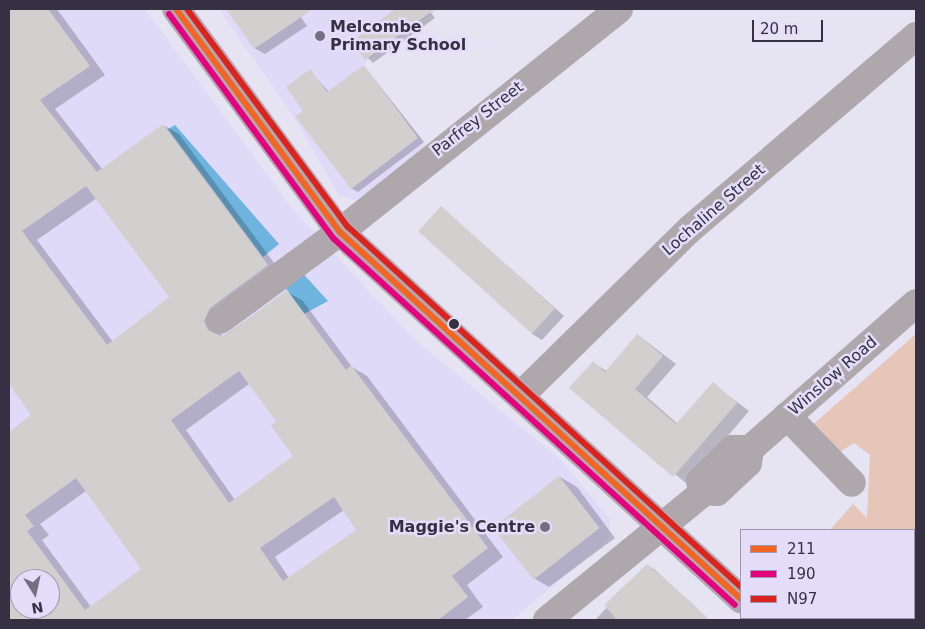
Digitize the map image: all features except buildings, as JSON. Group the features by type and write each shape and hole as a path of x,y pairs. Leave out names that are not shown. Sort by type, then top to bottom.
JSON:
{"main road":[{"path":"176,9 340,232 663,524 740,598"}],"street":[{"name":"Parfrey Street","path":"220,320 340,232 619,9"},
{"name":"Lochaline Street","path":"521,395 690,229 916,36"},
{"name":"Winslow Road","path":"547,620 705,491 717,492 748,463 750,450 916,303"},
{"path":"787,416 852,483"}],"shaded area":[{"path":"9,9 145,9 295,212 414,339 560,459 610,519 609,539 512,620 9,620"},
{"path":"219,9 439,9 363,64 429,149 356,200 339,195 293,116"},
{"path":"916,334 916,620 882,620 915,619 915,529 831,529 853,504 867,518 870,455 854,443 834,456 809,428"}],"water":[{"path":"175,125 279,244 263,257 168,129"},
{"path":"298,268 328,301 304,314 280,280"}],"transit line":[{"name":"211","path":"176,9 340,232 740,598"},
{"name":"N97","path":"187,9 347,226 740,586"},
{"name":"190","path":"169,14 333,238 735,605"}],"place":[{"name":"Melcombe Primary School","path":"320,36"},
{"name":"Maggie's Centre","path":"545,527"}]}
